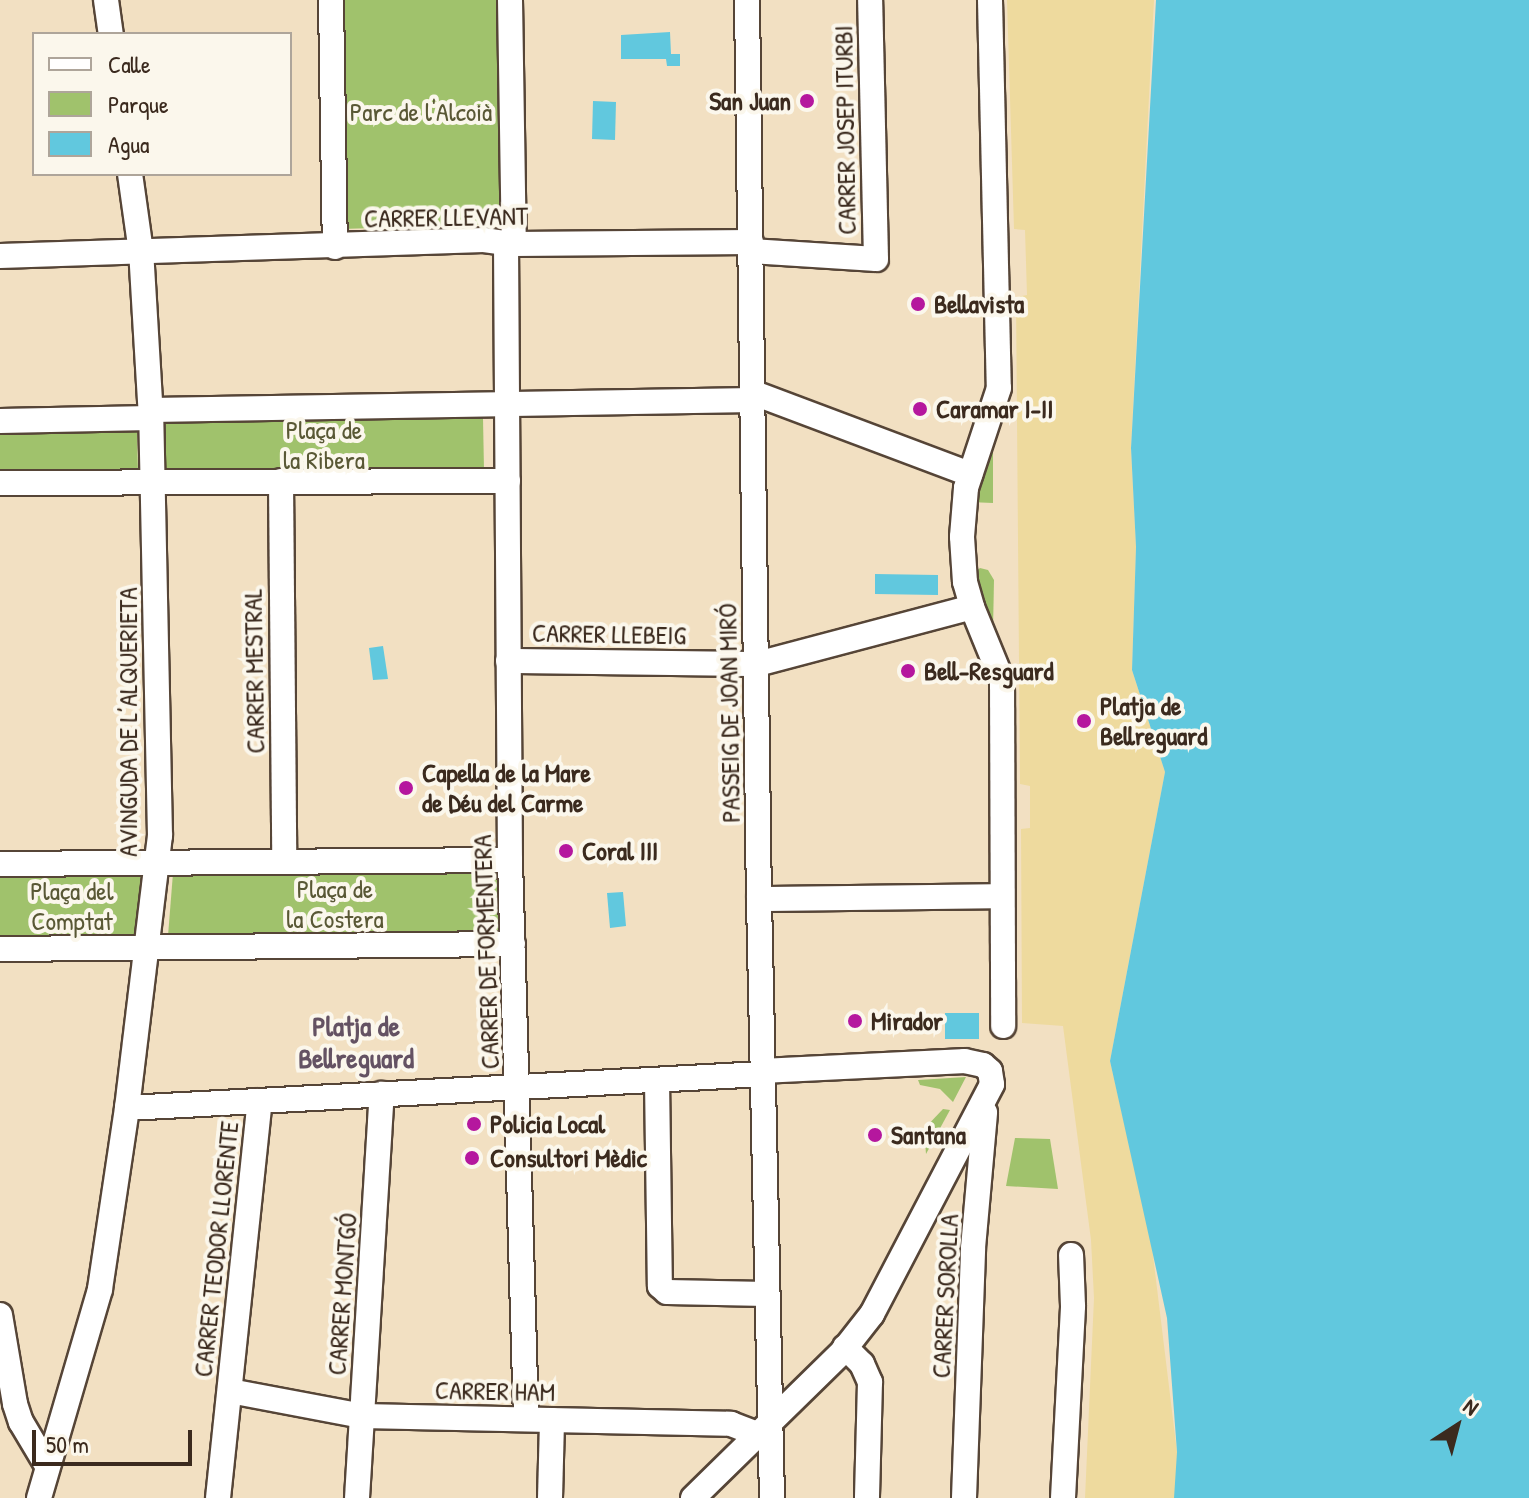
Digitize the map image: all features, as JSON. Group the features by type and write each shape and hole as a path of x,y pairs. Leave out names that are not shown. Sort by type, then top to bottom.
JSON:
{"street":[{"path":"106,0 111,32"},
{"path":"331,0 335,247"},
{"path":"510,0 510,243"},
{"name":"PASSEIG DE JOAN MIRÓ","path":"747,0 767,1294 764,1431 773,1445 772,1498"},
{"name":"CARRER JOSEP ITURBI","path":"870,0 876,259"},
{"path":"990,0 999,388 963,501 962,537 965,582 1002,680 990,896 1003,1026"},
{"name":"AVINGUDA DE L’ALQUERIETA","path":"39,1498 46,1464 97,1303 127,1108 158,861 151,414 141,252 130,176"},
{"name":"CARRER LLEVANT","path":"0,256 484,240 751,247 876,259"},
{"name":"CARRER DE FORMENTERA","path":"510,243 507,403 510,860 519,1087 526,1419"},
{"path":"0,421 754,396 970,474"},
{"name":"CARRER MESTRAL","path":"281,481 284,861"},
{"path":"0,483 508,481"},
{"name":"CARRER LLEBEIG","path":"508,661 757,664 972,607"},
{"path":"0,864 510,860"},
{"path":"759,899 990,896"},
{"path":"0,949 513,944"},
{"name":"CARRER SOROLLA","path":"763,1073 964,1061 983,1065 992,1075 987,1098 973,1248 964,1498"},
{"path":"127,1108 763,1073"},
{"path":"657,1080 660,1286 667,1292 767,1294"},
{"name":"CARRER MONTGÓ","path":"357,1498 382,1094"},
{"path":"693,1498 764,1431 845,1347 882,1296 987,1098"},
{"name":"CARRER TEODOR LLORENTE","path":"218,1498 260,1101"},
{"path":"1063,1498 1073,1306 1071,1255"},
{"path":"0,1315 15,1404 25,1430 46,1464"},
{"path":"845,1347 862,1364 870,1382 867,1498"},
{"name":"CARRER HAM","path":"230,1391 362,1416 731,1424 764,1431"},
{"path":"550,1498 552,1420"}],"green space":[{"name":"Parc de l'Alcoià","path":"338,0 500,0 506,224 341,229"},
{"name":"Plaça de la Ribera","path":"483,418 484,470 166,472 165,420"},
{"path":"137,429 138,475 0,477 0,431"},
{"path":"988,446 993,446 993,503 969,502"},
{"path":"980,568 988,570 994,580 993,630 970,576"},
{"name":"Plaça de la Costera","path":"499,871 501,935 168,936 173,873"},
{"name":"Plaça del Comptat","path":"144,872 138,938 0,939 0,874"},
{"path":"966,1077 953,1102 940,1089 920,1085 918,1080"},
{"path":"943,1109 950,1110 926,1154 924,1129"},
{"path":"1015,1138 1050,1139 1058,1189 1006,1186"}],"sand":[{"name":"Platja de Bellreguard","path":"1007,0 1154,0 1131,448 1136,547 1132,670 1165,772 1110,1061 1151,1239 1177,1452 1176,1498 1085,1498 1094,1298 1091,1240 1063,1026 1022,1023 1021,829 1030,828 1030,786 1020,784 1016,297 1027,295 1025,230 1014,229"}],"water":[{"path":"1156,0 1529,0 1529,1498 1174,1498 1177,1452 1167,1318 1110,1061 1165,772 1132,670 1136,547 1131,448"},
{"path":"670,32 671,54 680,54 680,66 667,66 666,59 621,59 621,35"},
{"path":"593,101 616,102 615,140 592,139"},
{"path":"875,574 938,575 938,595 875,594"},
{"path":"383,646 388,679 373,680 369,648"},
{"path":"623,892 626,926 610,928 607,893"},
{"path":"945,1013 979,1013 979,1039 945,1039"}],"place":[{"name":"San Juan","path":"807,101"},
{"name":"Bellavista","path":"918,304"},
{"name":"Caramar I-II","path":"920,409"},
{"name":"Bell-Resguard","path":"908,671"},
{"name":"Platja de Bellreguard","path":"1084,721"},
{"name":"Capella de la Mare de Déu del Carme","path":"406,788"},
{"name":"Coral III","path":"566,851"},
{"name":"Mirador","path":"855,1021"},
{"name":"Policia Local","path":"474,1124"},
{"name":"Santana","path":"875,1135"},
{"name":"Consultori Mèdic","path":"472,1158"}],"district":[{"name":"Platja de Bellreguard","path":"356,1042"}]}
